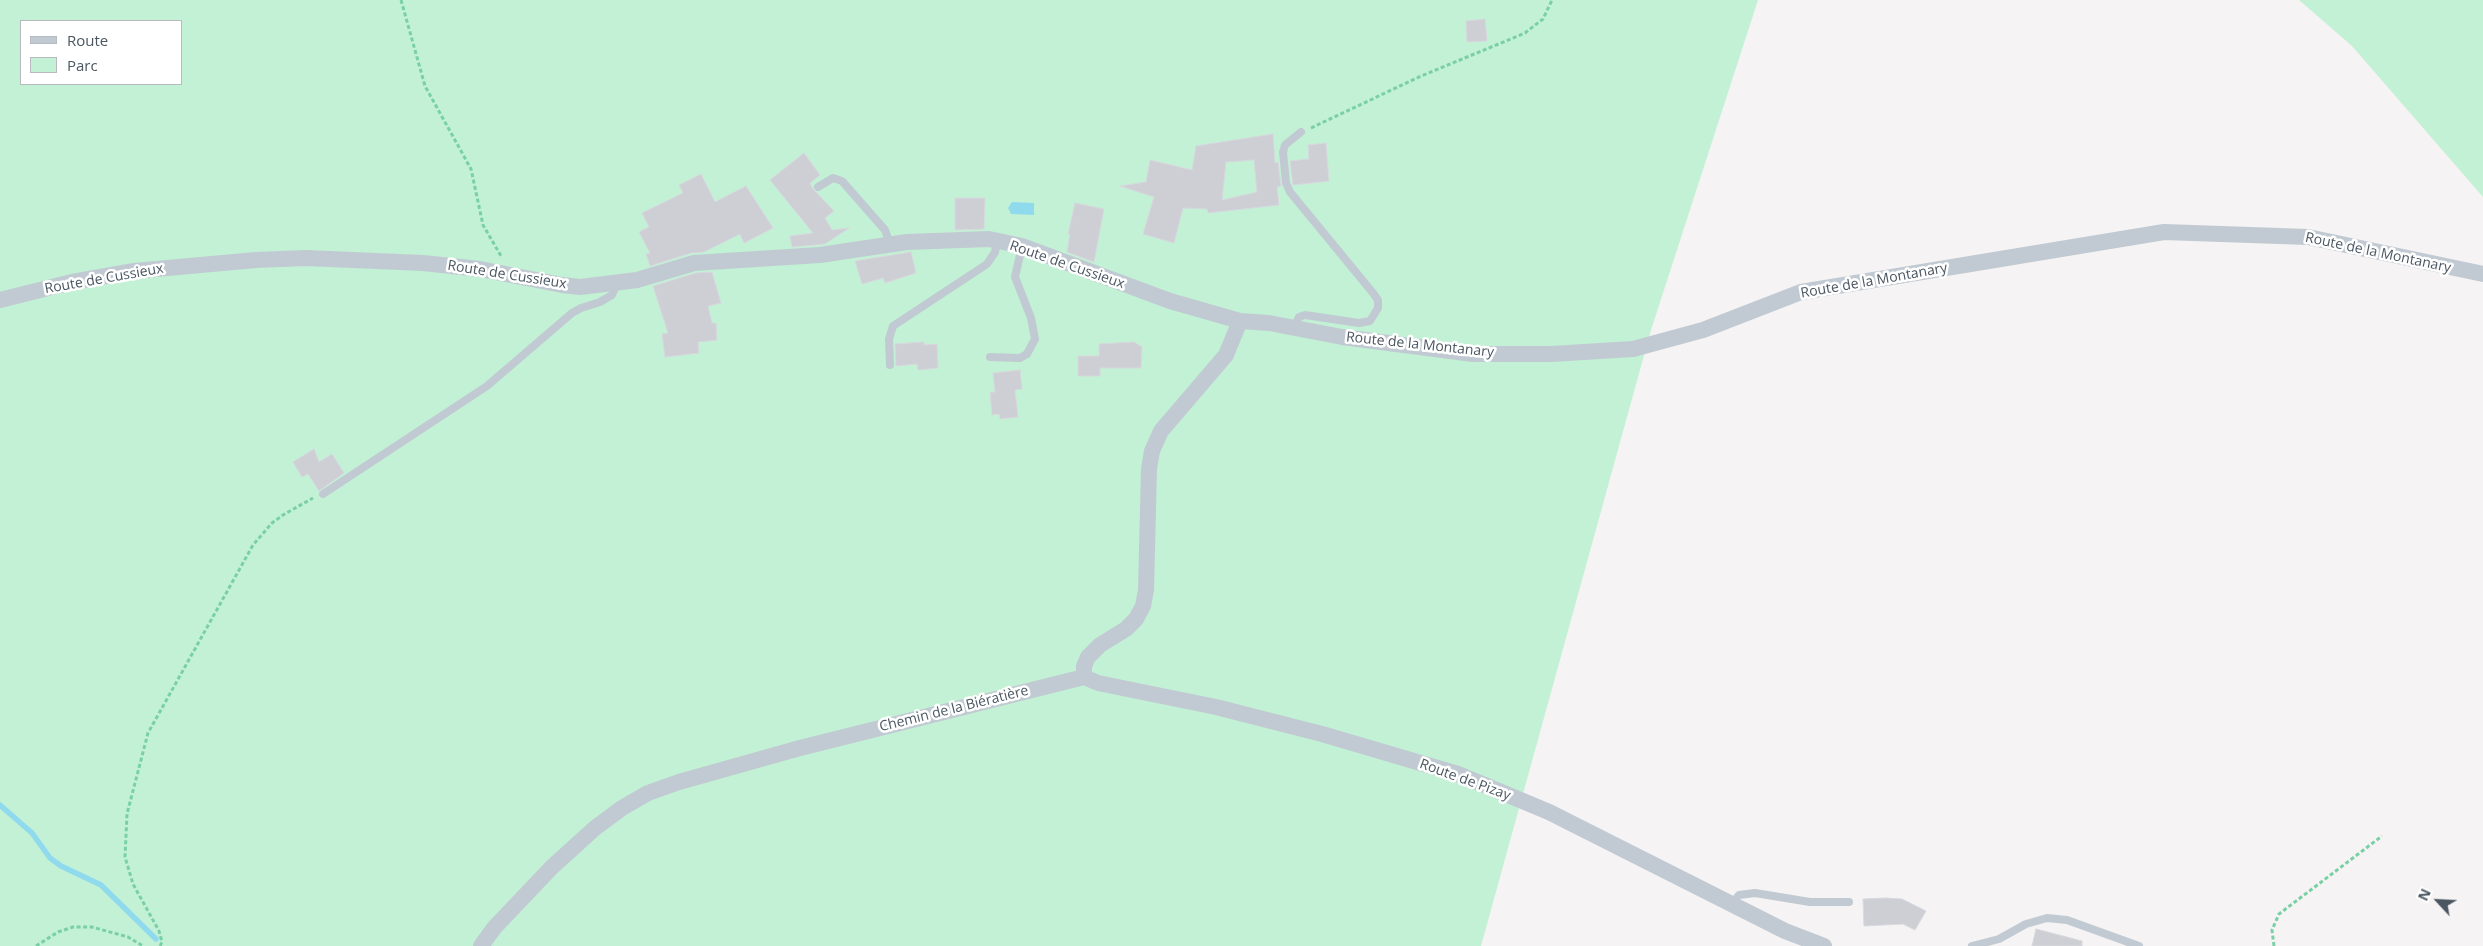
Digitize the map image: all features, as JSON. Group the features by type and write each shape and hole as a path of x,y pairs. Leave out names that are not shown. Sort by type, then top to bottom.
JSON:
{"street":[{"name":"Route de la Montanary","path":"1240,321 1268,323 1342,337 1473,354 1552,354 1633,349 1703,330 1801,292 2164,232 2308,237 2483,274"},
{"name":"Route de Cussieux","path":"0,300 72,282 134,271 256,260 352,259 423,263 505,273 580,287 637,280 694,263 820,255 890,244 939,240 997,241 1022,246 1170,301 1240,321"},
{"path":"1084,676 1084,666 1088,657 1100,645 1126,629 1136,619 1142,606 1146,590 1149,469 1152,451 1160,431 1226,355 1240,321"},
{"name":"Route de Pizay","path":"1084,676 1098,683 1216,707 1322,734 1458,774 1549,812 1638,855 1784,931 1824,946"},
{"name":"Chemin de la Biératière","path":"481,946 494,928 552,866 595,828 622,808 648,793 679,782 800,748 1084,676"}],"lane":[{"path":"1293,329 1299,317 1305,316 1359,323 1370,321 1378,308 1378,300 1374,293 1290,192 1286,183 1283,152 1285,145 1301,132"},
{"path":"818,187 833,178 842,181 885,230 890,244"},
{"path":"890,365 889,339 893,326 987,264 995,252 997,241"},
{"path":"990,357 1020,358 1027,354 1035,339 1031,318 1015,277 1022,246"},
{"path":"323,494 487,386 572,313 600,302 612,294 617,283"},
{"path":"1732,905 1739,896 1755,893 1810,902 1849,902"},
{"path":"1972,946 1999,939 2026,924 2046,918 2067,920 2139,946"}],"path":[{"path":"401,0 426,86 471,169 483,225 504,260 505,273"},
{"path":"1301,132 1419,77 1525,33 1543,19 1552,0"},
{"path":"160,946 162,942 159,931 133,884 125,857 127,814 148,733 252,545 272,523 283,515 323,494"},
{"path":"2274,946 2272,930 2279,914 2382,836"},
{"path":"36,946 58,932 73,927 92,927 128,937 143,946"}],"green space":[{"path":"0,0 1758,0 1651,330 1481,946 0,946"},
{"path":"2299,0 2483,0 2483,197 2352,46"}],"water":[{"path":"1012,202 1034,203 1034,215 1011,214 1008,208"}],"building":[{"path":"1485,19 1487,41 1467,42 1466,21"},
{"path":"1273,134 1275,163 1278,162 1281,186 1277,187 1279,205 1208,213 1207,209 1183,208 1174,243 1143,234 1154,197 1120,186 1146,182 1150,160 1192,170 1196,146","holes":["1254,160 1257,192 1222,200 1226,162"]},
{"path":"1326,143 1329,181 1293,185 1290,161 1309,159 1308,145"},
{"path":"804,153 820,175 810,183 813,189 834,211 825,218 832,230 849,228 825,244 792,247 790,236 813,233 770,180"},
{"path":"701,174 715,202 746,186 773,228 744,243 740,234 704,252 691,253 650,266 646,254 650,253 639,232 649,227 642,213 683,193 679,185"},
{"path":"955,198 985,198 984,229 955,230"},
{"path":"1075,203 1104,209 1094,262 1067,252 1070,234 1068,234"},
{"path":"911,252 916,273 885,283 883,278 862,284 855,261"},
{"path":"712,272 721,303 708,306 712,323 716,323 717,340 698,342 699,353 665,357 662,334 668,333 653,286 696,273"},
{"path":"924,342 924,345 937,344 938,368 918,370 917,364 896,366 895,344"},
{"path":"1134,342 1142,347 1141,368 1100,368 1100,376 1078,376 1078,356 1099,356 1099,344"},
{"path":"1020,370 1022,389 1015,390 1018,417 1000,419 999,414 992,415 990,392 995,392 993,373"},
{"path":"314,449 319,462 332,454 344,473 319,491 308,474 302,477 293,462"},
{"path":"1863,899 1902,899 1926,911 1915,930 1903,924 1864,926"},
{"path":"2036,929 2082,941 2082,946 2032,946"}],"waterway":[{"path":"0,805 32,833 50,858 61,866 101,885 156,939"}]}
